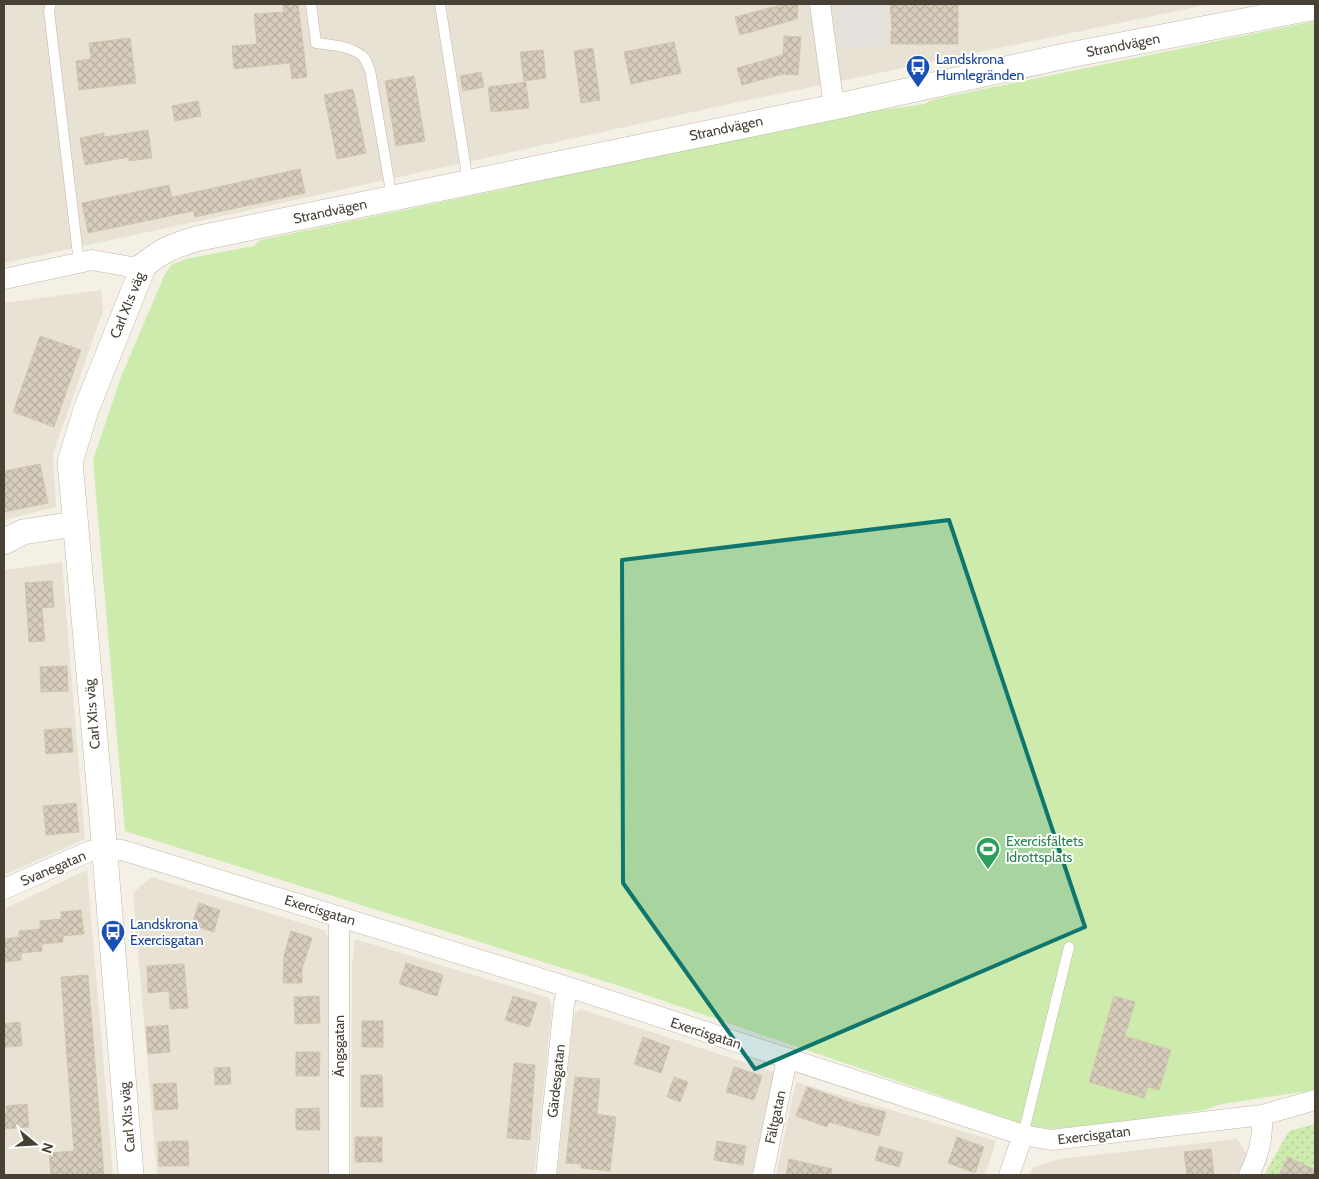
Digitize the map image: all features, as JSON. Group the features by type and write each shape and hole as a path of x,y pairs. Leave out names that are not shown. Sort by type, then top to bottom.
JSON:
{"street":[{"path":"820,4 834,107"},
{"name":"Strandvägen","path":"144,265 161,252 200,238 834,107 1065,56 1315,7"},
{"path":"4,279 92,260 131,267 144,265"},
{"name":"Carl XI:s väg","path":"131,1175 70,462 75,442 102,366 144,265"},
{"path":"4,542 23,532 74,524"},
{"name":"Svanegatan","path":"4,889 85,853 104,850"},
{"name":"Exercisgatan","path":"104,850 122,850 568,987 1023,1135 1051,1140 1262,1115 1315,1100"},
{"name":"Ängsgatan","path":"339,916 339,1175"},
{"name":"Gärdesgatan","path":"546,1175 564,1004 568,987"},
{"name":"Fältgatan","path":"763,1175 787,1059"},
{"path":"1249,1175 1258,1156 1263,1134 1262,1115"},
{"path":"1009,1175 1023,1135"}],"lane":[{"path":"51,4 49,11 78,263"},
{"path":"311,4 316,43 354,51 364,58 370,70 392,198"},
{"path":"440,4 468,182"},
{"path":"1023,1135 1069,947"}],"highlighted area":[{"path":"949,520 1085,927 755,1069 623,883 622,560"}],"shaded area":[{"path":"4,4 1211,4 729,104 4,263"},
{"path":"836,4 888,4 891,47 839,48"},
{"path":"101,290 103,311 53,454 56,507 4,520 4,303"},
{"path":"62,562 85,839 4,875 4,570"},
{"path":"87,870 113,1175 4,1175 4,909"},
{"path":"151,877 324,930 332,942 329,1175 157,1175 133,893"},
{"path":"355,939 549,998 552,1009 534,1175 351,1175 352,966"},
{"path":"581,1009 774,1072 752,1175 557,1175 574,1013"},
{"path":"796,1082 996,1141 985,1175 776,1175"},
{"path":"1237,1139 1247,1154 1239,1175 1030,1175 1032,1168 1059,1159"}],"green space":[{"path":"1315,21 1315,1090 1222,1104 1204,1110 1112,1123 1051,1129 1025,1125 623,987 125,831 93,460 121,377 164,276 171,265 185,259 254,246 261,240 875,111 925,104 931,100"},
{"path":"1315,1124 1315,1175 1264,1175 1289,1131"}],"building":[{"path":"283,4 298,4 307,77 292,79 290,63 234,69 232,46 257,44 254,14 284,12"},
{"path":"785,4 798,4 797,19 740,35 735,17"},
{"path":"890,4 958,4 958,44 891,44"},
{"path":"784,36 801,37 798,75 783,74 742,85 737,68 783,55"},
{"path":"130,38 136,83 79,90 76,61 91,59 89,43"},
{"path":"674,42 681,73 631,84 624,52"},
{"path":"593,48 600,100 581,103 574,51"},
{"path":"543,50 546,78 524,81 520,52"},
{"path":"481,72 484,87 463,91 460,76"},
{"path":"414,76 425,141 396,146 385,81"},
{"path":"526,82 529,108 491,112 488,87"},
{"path":"353,89 366,153 337,159 324,95"},
{"path":"198,101 201,116 175,121 172,106"},
{"path":"148,130 152,158 129,161 129,157 85,165 80,138 104,133 104,137"},
{"path":"300,169 305,193 195,217 193,211 88,233 82,203 169,185 172,197"},
{"path":"40,336 81,350 54,427 13,412"},
{"path":"40,464 48,503 4,512 4,471"},
{"path":"52,581 54,607 42,608 45,641 29,642 25,583"},
{"path":"67,666 68,691 41,692 40,667"},
{"path":"71,728 73,752 46,754 44,730"},
{"path":"76,803 79,832 46,835 43,806"},
{"path":"199,903 220,910 214,932 192,925"},
{"path":"81,910 84,934 63,936 63,942 42,944 42,951 21,953 21,960 4,962 4,939 19,937 19,931 40,929 40,921 61,919 61,912"},
{"path":"291,931 312,938 302,968 302,983 283,983 284,955"},
{"path":"406,963 443,975 437,996 399,984"},
{"path":"184,964 188,1008 170,1009 169,991 148,993 147,966"},
{"path":"88,975 104,1175 51,1175 49,1153 74,1151 61,977"},
{"path":"319,996 320,1023 295,1024 294,997"},
{"path":"513,996 537,1003 529,1027 505,1020"},
{"path":"1114,996 1135,1002 1125,1036 1171,1050 1159,1090 1148,1087 1144,1098 1089,1082"},
{"path":"362,1021 383,1021 383,1047 362,1047"},
{"path":"20,1022 22,1046 4,1047 4,1024"},
{"path":"168,1025 170,1052 148,1054 146,1027"},
{"path":"643,1037 670,1047 661,1073 634,1064"},
{"path":"296,1052 320,1052 319,1076 296,1076"},
{"path":"514,1063 535,1065 530,1140 507,1138"},
{"path":"230,1067 231,1084 215,1085 214,1068"},
{"path":"734,1067 762,1076 754,1100 726,1092"},
{"path":"361,1075 382,1075 383,1107 361,1107"},
{"path":"575,1077 600,1079 597,1114 616,1117 610,1171 581,1168 582,1164 566,1163"},
{"path":"674,1077 688,1082 680,1102 667,1097"},
{"path":"176,1083 178,1109 155,1110 153,1084"},
{"path":"807,1087 858,1105 886,1112 879,1136 829,1122 827,1127 796,1116"},
{"path":"27,1104 29,1127 4,1129 4,1114 7,1113 6,1106"},
{"path":"319,1108 320,1130 296,1130 296,1109"},
{"path":"355,1137 382,1137 382,1162 355,1162"},
{"path":"957,1137 984,1147 975,1173 948,1163"},
{"path":"188,1141 189,1166 159,1166 158,1142"},
{"path":"717,1141 746,1146 743,1165 714,1160"},
{"path":"879,1146 903,1153 899,1167 875,1160"},
{"path":"1211,1149 1214,1175 1187,1175 1184,1152"},
{"path":"1288,1157 1315,1170 1315,1175 1279,1175"},
{"path":"789,1159 832,1169 831,1175 786,1175"}],"place":[{"name":"Landskrona Humlegränden","path":"918,88"},
{"name":"Exercisfältets Idrottsplats","path":"988,870"},
{"name":"Landskrona Exercisgatan","path":"113,953"}]}
